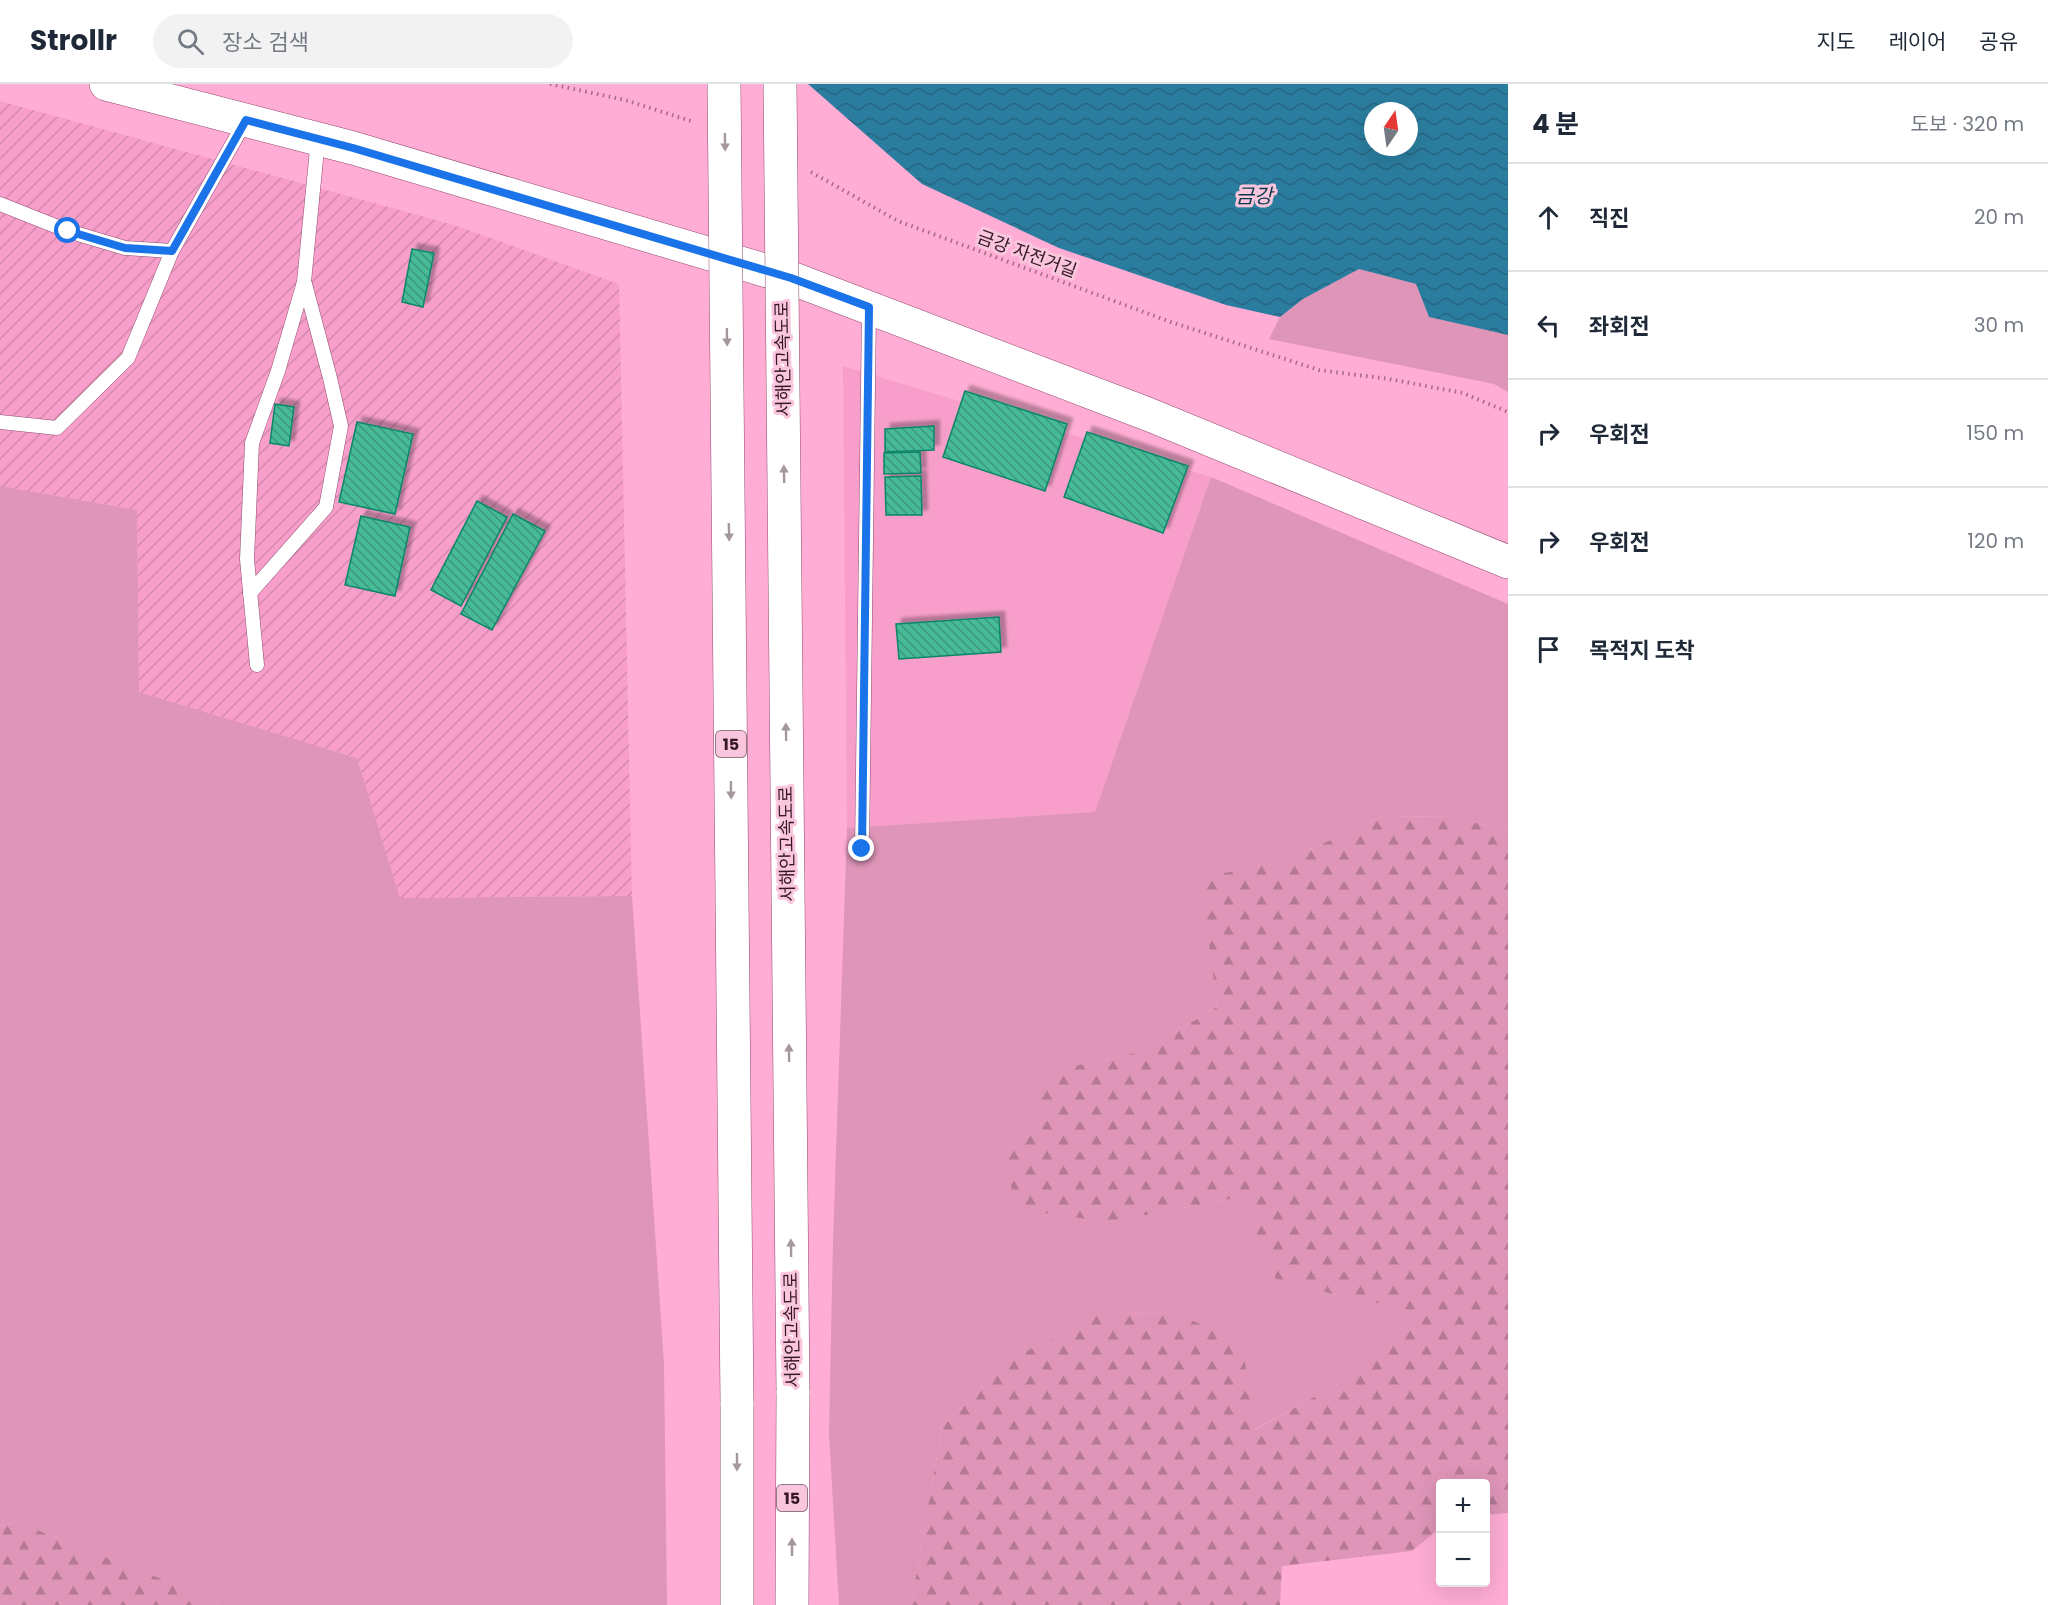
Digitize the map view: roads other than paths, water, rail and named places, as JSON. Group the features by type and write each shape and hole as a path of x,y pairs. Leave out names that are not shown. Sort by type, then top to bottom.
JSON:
{"main road":[{"path":"106,84 318,139 791,278 1150,415 1508,562"},
{"name":"15","path":"724,84 737,1605"},
{"name":"서해안고속도로","path":"780,84 793,1391 792,1605"}],"lane":[{"path":"0,422 57,428 128,358 172,251 246,120"},
{"path":"257,664 247,559 252,443 278,371 304,282 318,139"},
{"path":"0,204 68,231 125,248 172,251"},
{"path":"250,592 326,507 337,449 341,426 304,282"},
{"path":"862,849 869,307"}],"water":[{"name":"금강","path":"808,84 1508,84 1508,335 1429,317 1416,284 1359,269 1303,299 1280,317 1226,305 1059,248 922,184"}]}
